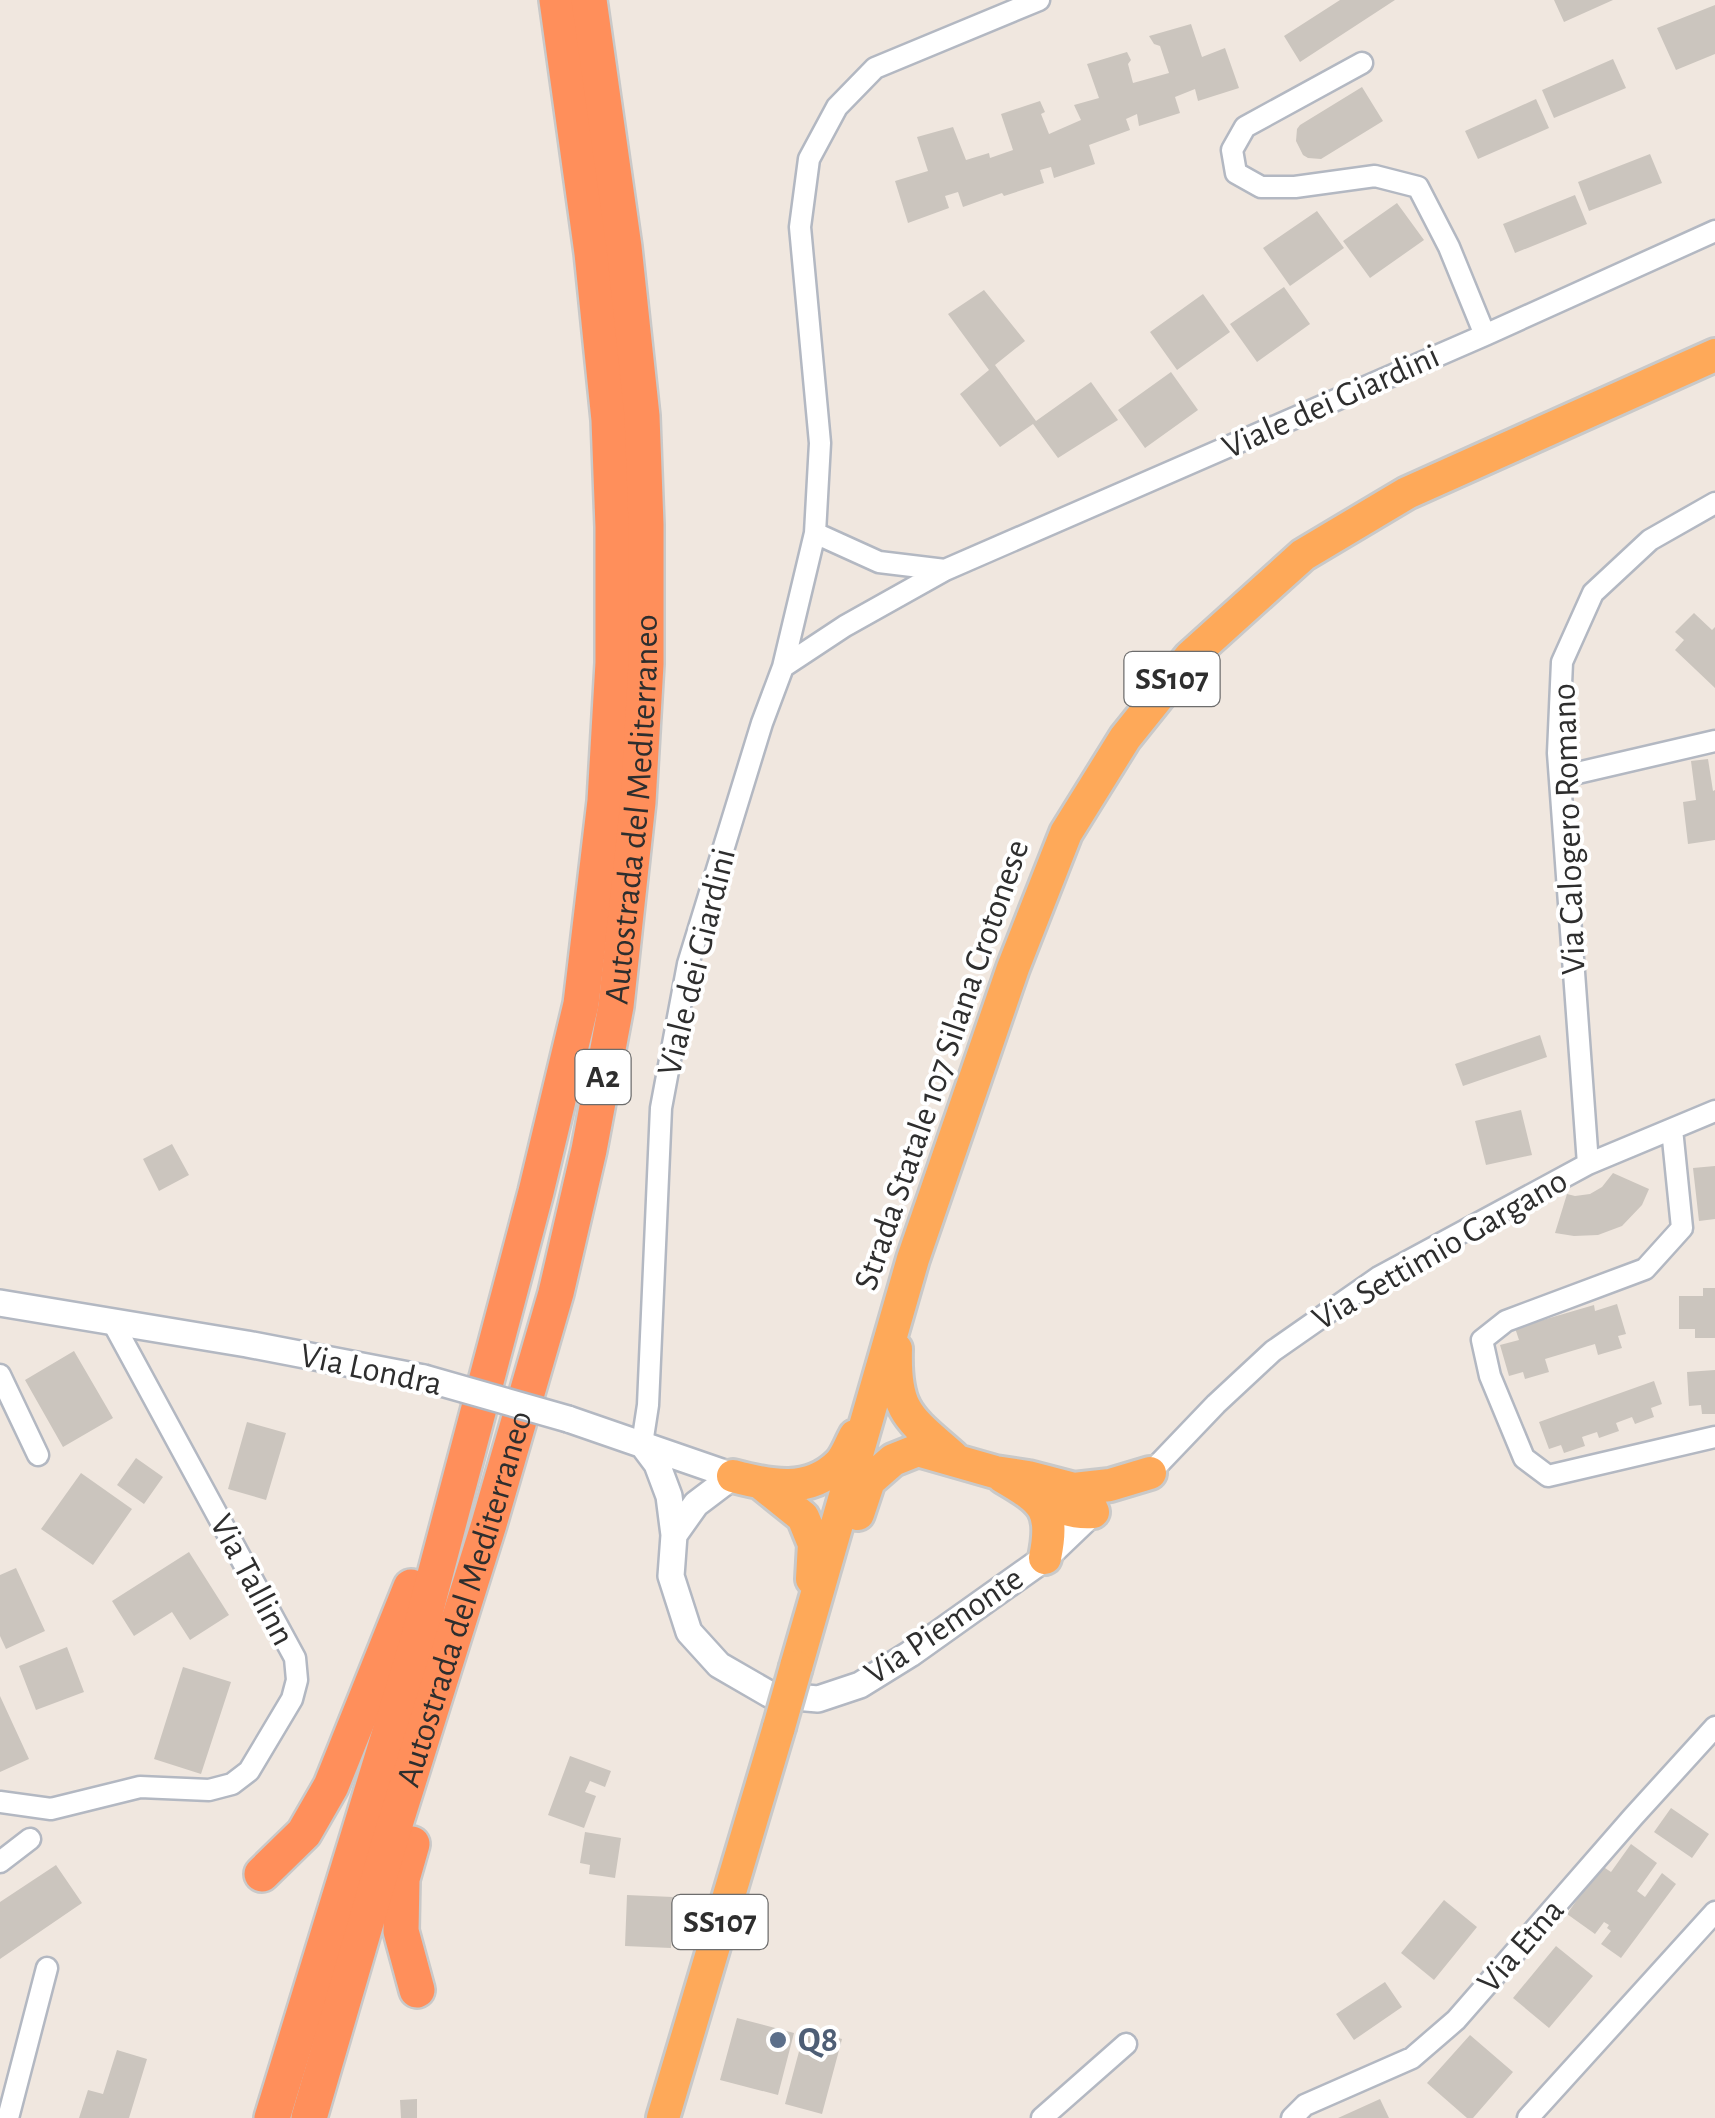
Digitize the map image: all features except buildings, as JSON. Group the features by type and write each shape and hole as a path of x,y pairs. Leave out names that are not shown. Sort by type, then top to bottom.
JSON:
{"highway":[{"name":"Autostrada del Mediterraneo","path":"272,2118 416,1647 536,1192 581,1004 605,801 613,663 614,527 609,420 592,253 557,0"},
{"name":"Autostrada del Mediterraneo","path":"309,2118 556,1293 589,1150 616,1006 638,802 646,664 646,524 642,416 624,247 590,0"},
{"name":"Strada Statale 107 Silana Crotonese","path":"663,2118 808,1632 913,1259 1013,968 1066,833 1125,738 1190,657 1303,555 1407,494 1715,355"},
{"path":"262,1874 304,1834 331,1786 410,1593 507,1244 536,1192"},
{"path":"913,1259 895,1350 896,1386 906,1414 956,1460"},
{"path":"747,1480 796,1486 822,1476 841,1462 854,1438 882,1360"},
{"path":"808,1632 824,1612 869,1481 893,1460 918,1450 995,1472 1028,1477 1084,1500"},
{"path":"995,1472 1062,1510 1080,1513 1084,1500 1110,1484 1150,1473"},
{"path":"747,1480 803,1516 814,1544 796,1668"},
{"path":"1031,1493 1048,1513 1050,1536 1045,1558"},
{"path":"416,1990 401,1932 402,1879 445,1732 450,1654"}],"street":[{"name":"Viale dei Giardini","path":"642,1444 648,1405 662,1108 688,964 783,667 814,533 820,444 800,227 809,159 837,108 875,68 1040,0"},
{"path":"1362,63 1245,126 1232,150 1236,173 1260,187 1295,187 1376,176 1418,187 1449,247 1485,335"},
{"name":"Viale dei Giardini","path":"783,667 845,626 945,570 1715,231"},
{"name":"Via Calogero Romano","path":"1588,1164 1558,752 1562,662 1593,592 1650,540 1715,503"},
{"path":"814,533 878,562 945,570"},
{"path":"1560,777 1715,741"},
{"name":"Via Settimio Gargano","path":"1150,1473 1273,1351 1379,1277 1588,1164 1715,1111"},
{"path":"1672,1129 1682,1228 1645,1270 1506,1321 1482,1340 1490,1376 1524,1458 1548,1476 1715,1437"},
{"name":"Via Londra","path":"0,1303 424,1378 568,1419 747,1480"},
{"name":"Via Tallinn","path":"0,1802 51,1808 140,1787 209,1790 232,1784 250,1771 292,1700 297,1680 294,1658 114,1324"},
{"path":"0,1376 38,1455"},
{"name":"Via Piemonte","path":"642,1444 657,1464 669,1496 674,1535 671,1576 689,1632 719,1665 771,1695 818,1699 860,1684 910,1654 1045,1558 1084,1500"},
{"path":"696,1464 696,1504"},
{"path":"669,1496 696,1464"},
{"path":"674,1535 696,1504 747,1480"},
{"name":"Via Etna","path":"1292,2118 1305,2105 1412,2058 1456,2020 1715,1727"},
{"path":"0,1862 30,1840"},
{"path":"1528,2118 1715,1912"},
{"path":"8,2118 8,2090 47,1968"},
{"path":"1042,2118 1126,2044"}],"place":[{"name":"Q8","path":"778,2040"}]}
